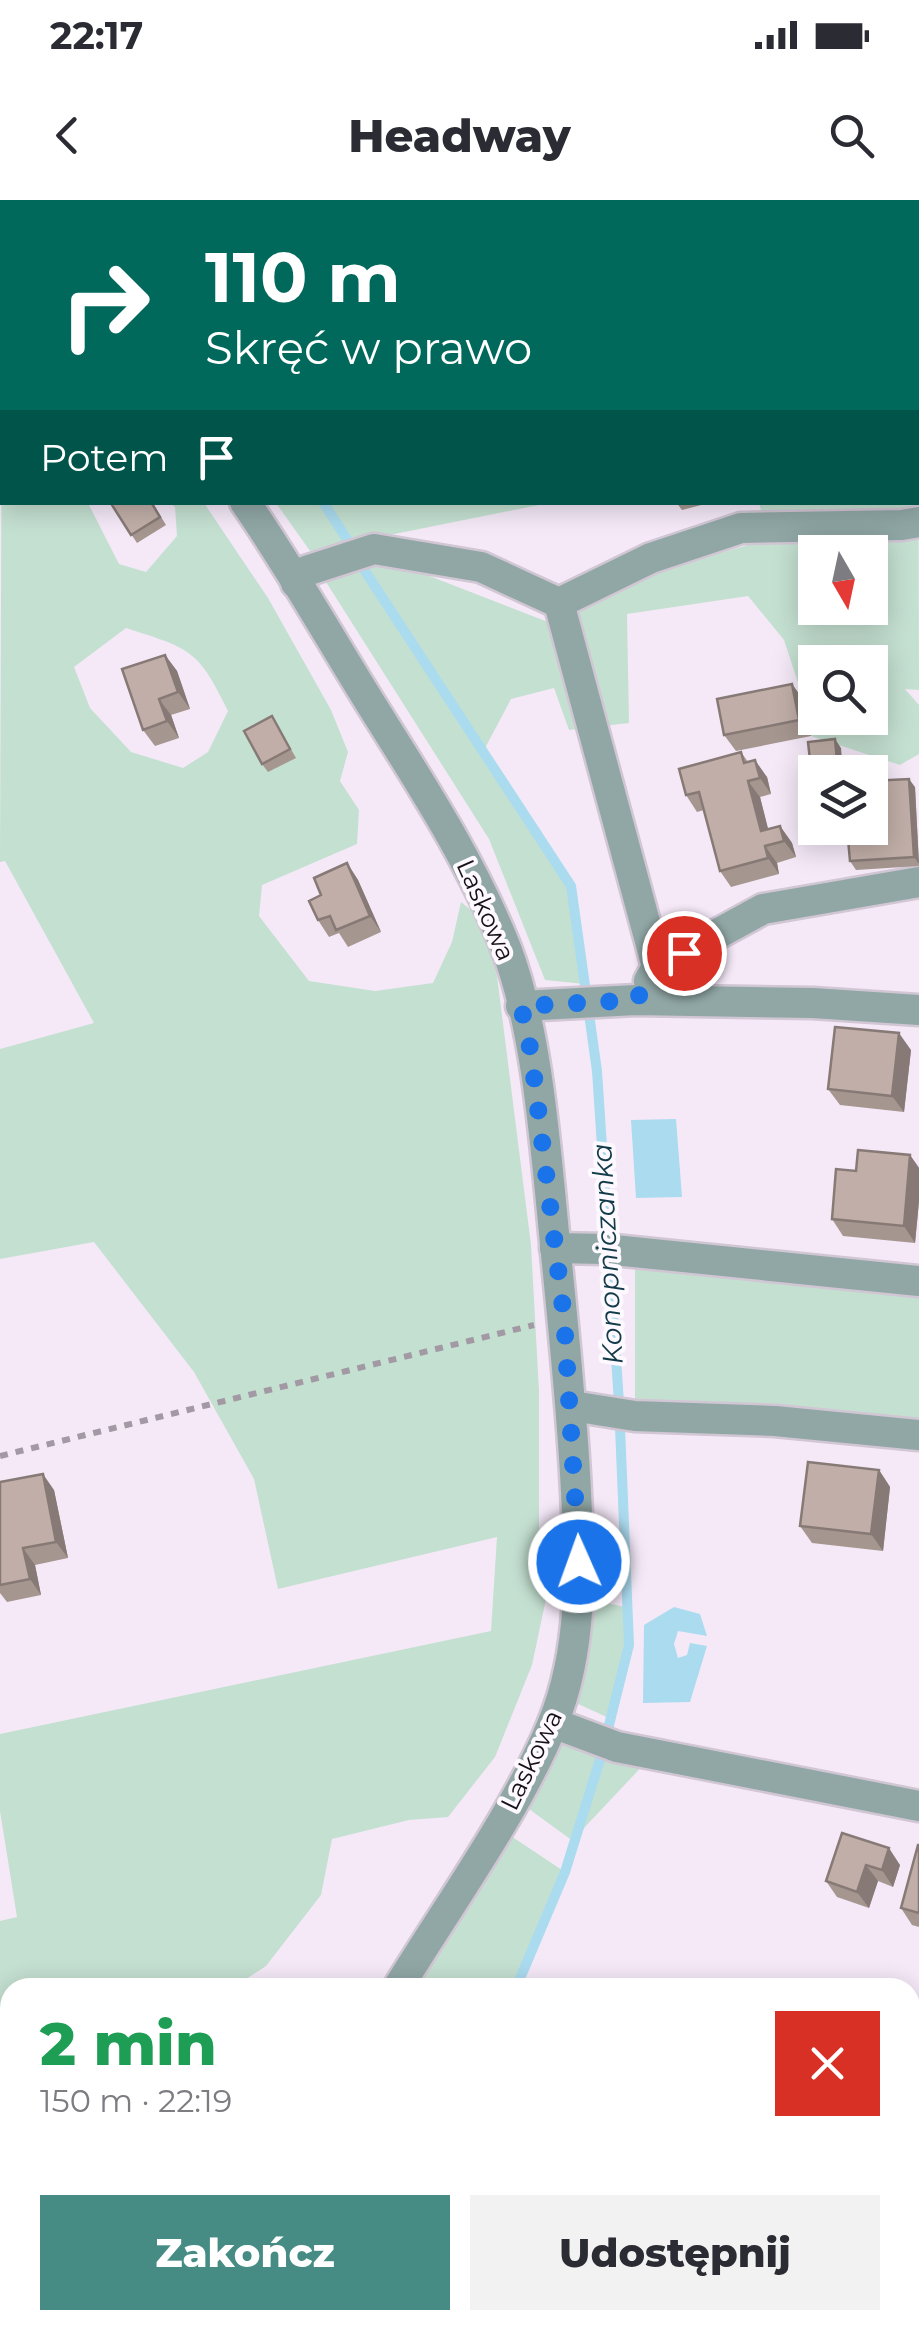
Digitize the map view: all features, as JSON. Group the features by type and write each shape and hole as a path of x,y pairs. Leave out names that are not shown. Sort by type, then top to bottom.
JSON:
{"street":[{"name":"Laskowa","path":"248,505 473,874 507,952 531,1052 564,1317 572,1406 579,1600 572,1652 553,1723 499,1824 404,1978"},
{"path":"296,583 306,571 374,548 481,567 560,602 652,558 741,528 902,526 919,522"},
{"path":"560,602 658,967"},
{"path":"636,1000 658,967 763,909 919,882"},
{"path":"521,1006 636,1000 813,1003 919,1010"},
{"path":"556,1248 604,1249 919,1281"},
{"path":"572,1406 622,1415 775,1421 919,1435"},
{"path":"553,1723 604,1744 919,1806"}],"path":[{"path":"0,1456 564,1317"}],"green space":[{"path":"1,505 89,505 119,564 146,572 177,536 172,505 205,505 268,598 331,710 348,752 340,781 359,810 357,844 262,885 259,916 309,981 375,991 433,983 452,942 461,902 482,919 497,976 531,1245 539,1391 539,1526 546,1599 532,1665 495,1757 448,1817 409,1820 332,1839 321,1895 266,1966 248,1978 0,1978 0,1921 17,1917 0,1811 0,1734 491,1631 497,1537 278,1589 254,1479 194,1372 94,1242 0,1259 0,1049 94,1023 5,861 0,862","holes":["126,628 179,647 200,663 228,711 208,752 183,768 131,752 90,708 74,667"]},
{"path":"277,505 539,505 310,551"},
{"path":"760,505 918,505 919,690 905,689 919,705 919,754 900,765 888,761 888,755 869,755 811,736 888,735 888,645 798,645 798,683 784,640 748,596 627,614 629,723 569,730 554,688 511,699 484,750 571,886 584,984 545,980 489,839 326,582 361,565 401,565 553,624 659,570 769,539"},
{"path":"635,1253 919,1284 919,1437 635,1416"},
{"path":"597,1601 630,1608 629,1645 611,1719 576,1703"},
{"path":"566,1726 648,1760 584,1828 577,1844 529,1809"},
{"path":"508,1834 565,1872 520,1978 416,1978"}],"water":[{"path":"676,1119 682,1197 636,1198 631,1120"},
{"path":"674,1607 700,1614 707,1636 678,1631 674,1644 678,1658 687,1655 690,1643 707,1646 690,1702 643,1703 644,1625"}],"building":[{"path":"112,505 153,505 160,517 131,535"},
{"path":"165,655 178,692 159,699 167,721 143,730 122,669"},
{"path":"792,684 798,720 724,735 717,699"},
{"path":"272,716 290,749 262,764 244,731"},
{"path":"835,739 836,755 809,755 808,742"},
{"path":"741,752 744,763 755,760 760,778 748,781 761,831 780,826 784,841 765,846 768,858 720,871 699,792 686,795 679,769"},
{"path":"909,779 914,857 850,861 849,845 888,845 888,780"},
{"path":"347,863 370,916 336,930 330,916 318,920 309,901 321,895 314,878"},
{"path":"835,1027 899,1033 892,1096 828,1089"},
{"path":"858,1150 910,1155 904,1226 832,1219 836,1169 856,1171"},
{"path":"808,1462 879,1470 871,1534 800,1526"},
{"path":"43,1474 56,1542 23,1548 30,1579 0,1585 0,1482"},
{"path":"842,1833 889,1848 882,1870 866,1865 857,1892 826,1881"},
{"path":"919,1845 919,1913 901,1908"}],"waterway":[{"name":"Konopniczanka","path":"325,505 348,541"},
{"name":"Konopniczanka","path":"361,565 571,886 597,1071 619,1403 629,1645 602,1753 565,1872 520,1978"}],"route":[{"path":"579,1562 564,1317 531,1052 521,1006 636,1000 658,967 684,953"}]}
